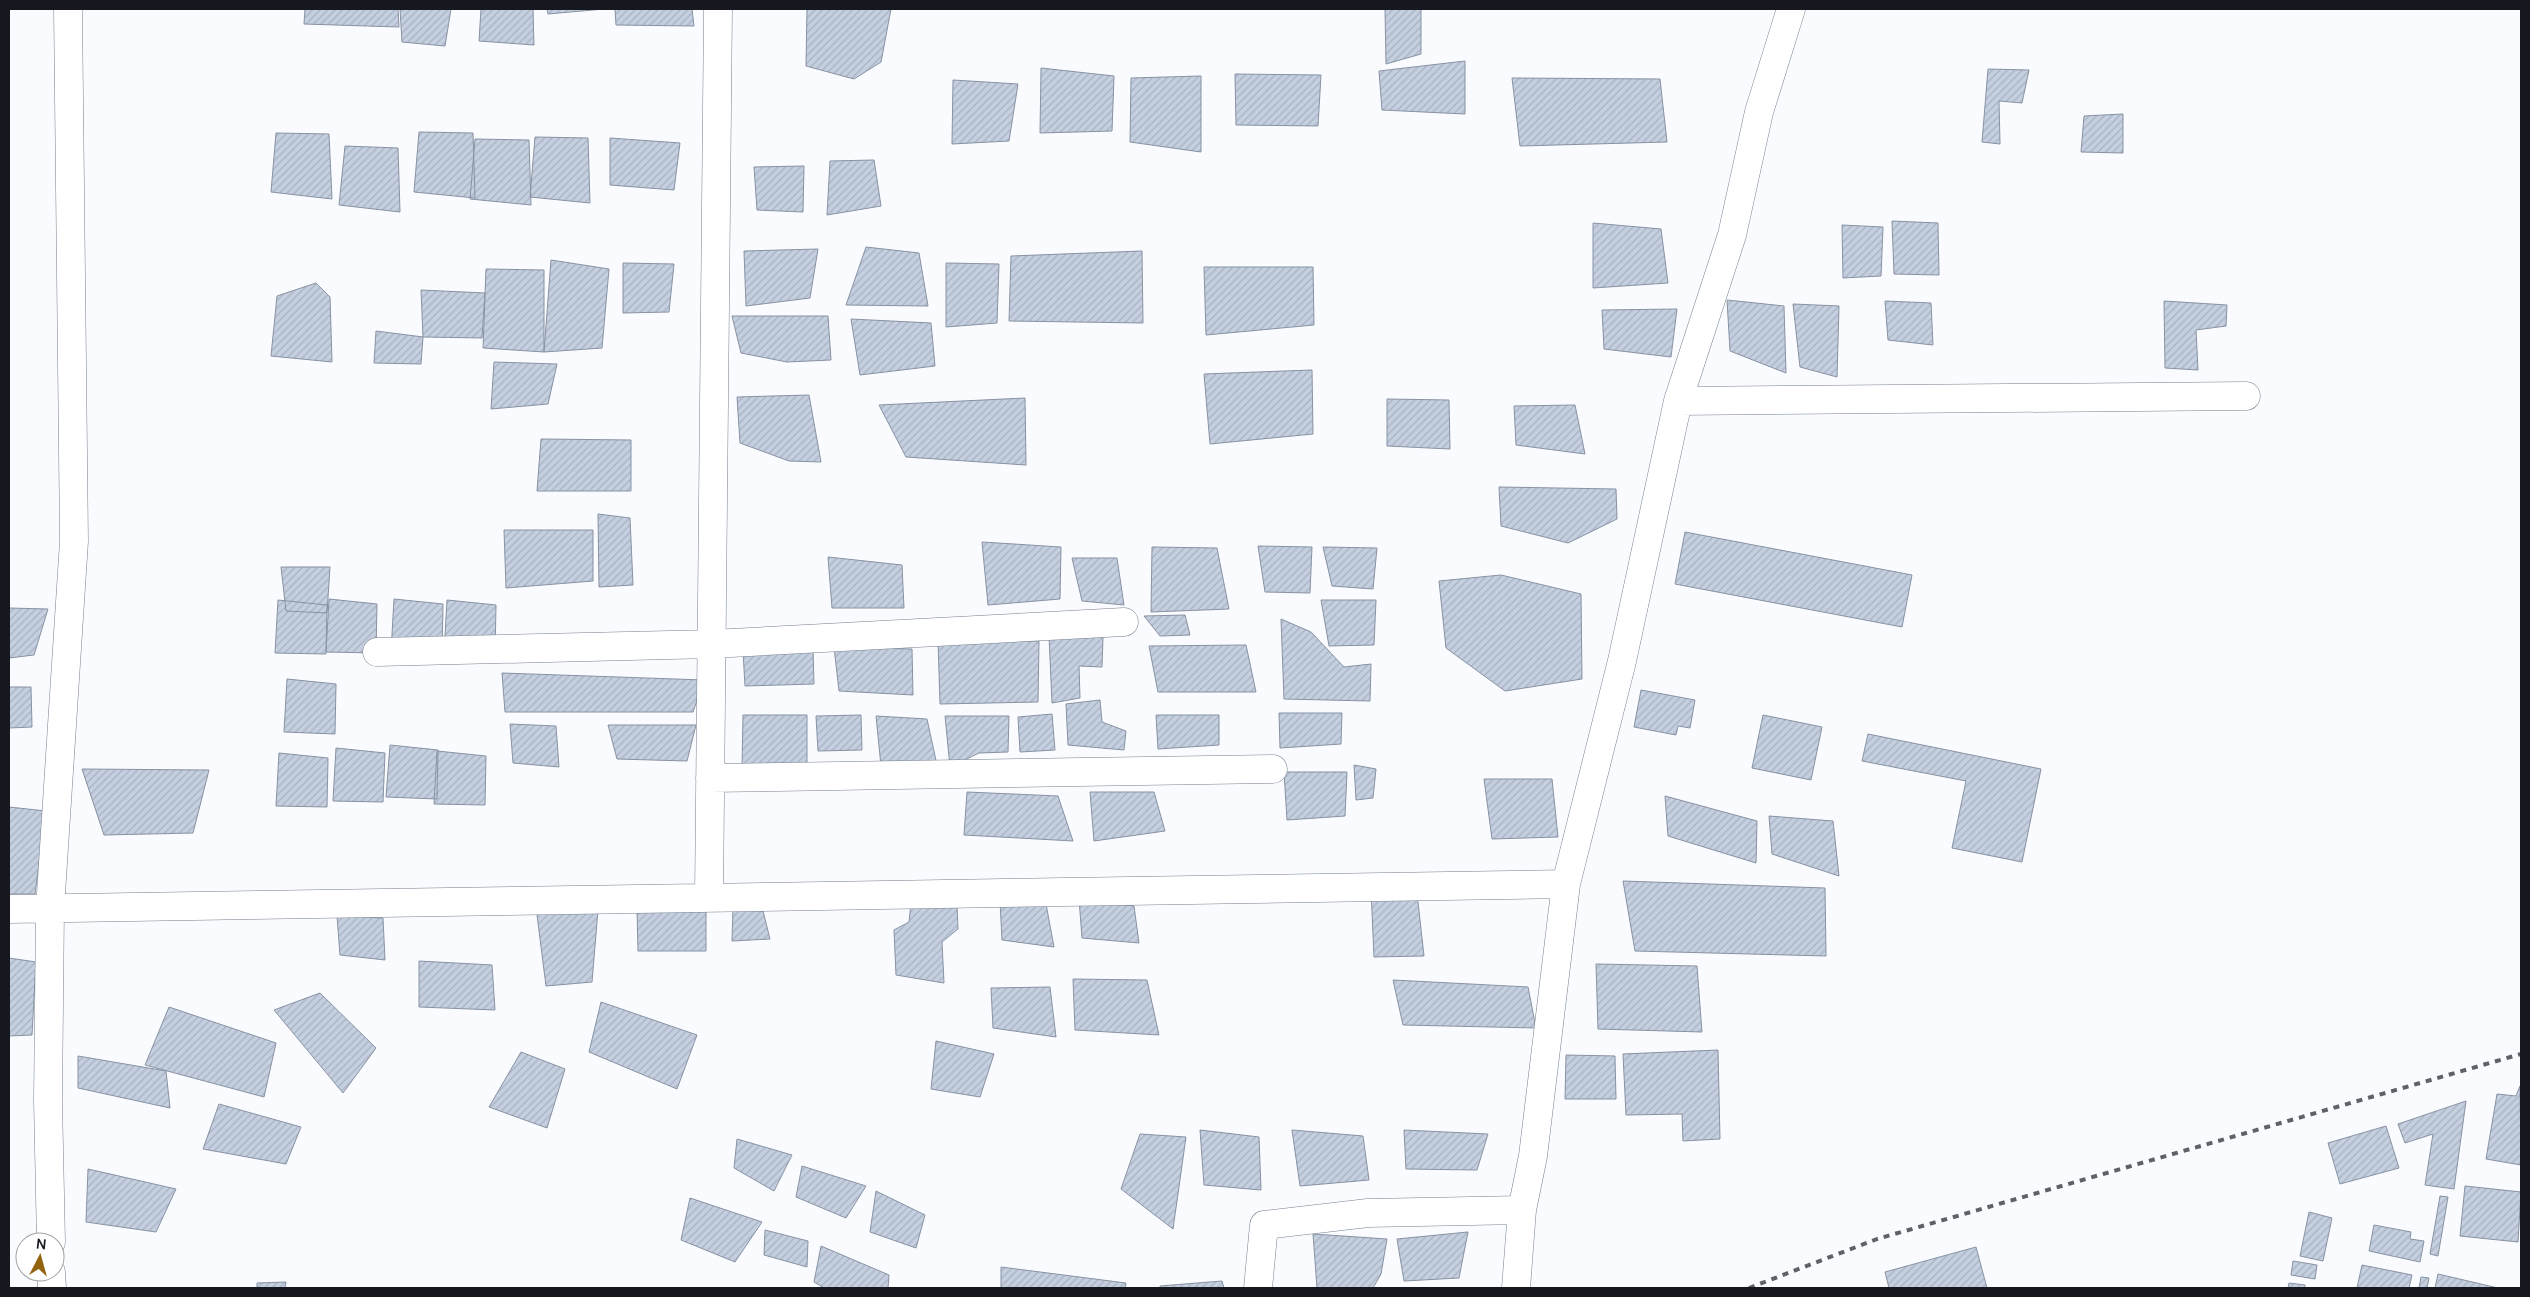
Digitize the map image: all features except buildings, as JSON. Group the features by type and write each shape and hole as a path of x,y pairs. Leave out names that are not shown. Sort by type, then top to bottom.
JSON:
{"street":[{"path":"51,1232 48,1100 50,909 74,541 68,9"},
{"path":"709,897 718,9"},
{"path":"1516,1288 1522,1210 1532,1156 1566,884 1622,661 1678,401 1732,235 1759,112 1791,9"},
{"path":"1678,401 2246,396"},
{"path":"377,652 712,644 1124,622"},
{"path":"710,778 1273,769"},
{"path":"9,909 1566,884"},
{"path":"1258,1288 1264,1224 1368,1213 1522,1210"}],"railway":[{"path":"1749,1288 1877,1239 2521,1054"}]}
